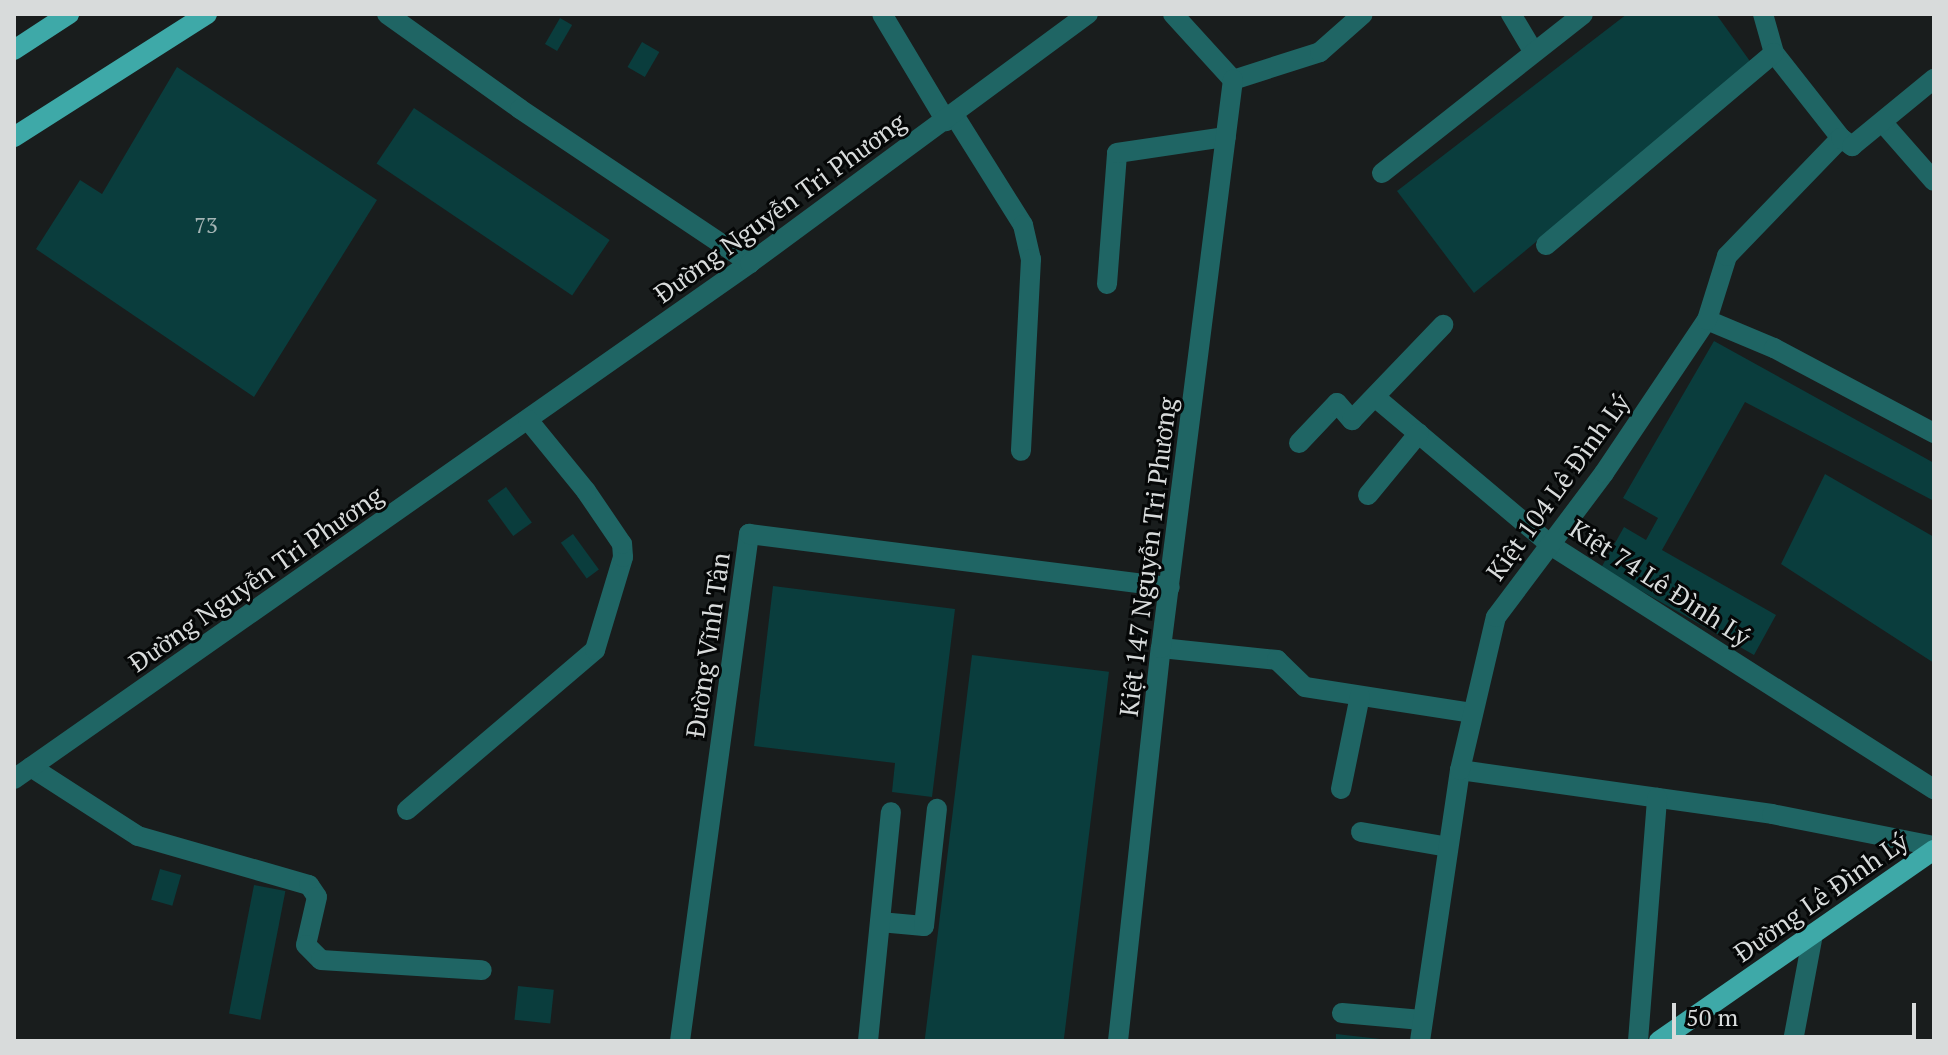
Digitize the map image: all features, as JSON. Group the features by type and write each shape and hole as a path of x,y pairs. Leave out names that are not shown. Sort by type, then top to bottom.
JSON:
{"main road":[{"path":"14,50 69,14"},
{"path":"14,137 207,14"},
{"name":"Đường Lê Đình Lý","path":"1659,1041 1934,848"}],"street":[{"path":"387,14 520,109 750,263"},
{"name":"Đường Nguyễn Tri Phương","path":"882,14 1023,225 1031,259 1021,451"},
{"name":"Đường Nguyễn Tri Phương","path":"14,779 750,263 1088,14"},
{"path":"1173,14 1233,80 1320,52 1363,14"},
{"path":"1511,14 1533,51"},
{"path":"1382,173 1583,14"},
{"path":"1763,14 1774,53 1841,138 1852,146 1934,79"},
{"path":"1546,245 1774,53"},
{"name":"Kiệt 147 Nguyễn Tri Phương","path":"1118,1041 1161,648 1233,80"},
{"path":"1883,123 1934,181"},
{"path":"1107,284 1117,153 1226,137"},
{"name":"Kiệt 104 Lê Đình Lý","path":"1421,1031 1460,770 1496,617 1552,546 1707,320 1727,256 1841,138"},
{"path":"1707,320 1774,348 1934,433"},
{"path":"1299,443 1337,403 1352,420 1443,325"},
{"name":"Kiệt 74 Lê Đình Lý","path":"1375,397 1552,546 1934,789"},
{"path":"407,810 595,650 623,557 622,544 586,491 528,420"},
{"path":"1368,495 1419,433"},
{"name":"Đường Vĩnh Tân","path":"680,1041 749,534 1170,587"},
{"path":"1161,648 1277,660 1305,687 1473,713"},
{"path":"1341,789 1360,696"},
{"path":"31,767 138,836 309,885 317,897 306,945 321,960 482,970"},
{"path":"1460,770 1772,814 1934,848"},
{"path":"1638,1041 1657,798"},
{"path":"880,922 924,926 937,809"},
{"path":"868,1041 891,812"},
{"path":"1361,832 1448,847"},
{"path":"1793,1041 1813,934"},
{"path":"1342,1013 1421,1031"}],"building":[{"path":"1627,14 1716,14 1752,64 1474,293 1397,191"},
{"path":"560,18 572,25 557,51 545,44"},
{"path":"642,42 659,52 645,77 628,67"},
{"path":"177,67 377,200 254,397 36,249 80,180 102,194"},
{"path":"414,108 610,240 572,296 377,164"},
{"path":"1714,341 1934,463 1934,501 1745,402 1662,550 1776,615 1754,655 1601,568 1624,527 1646,540 1658,518 1623,498"},
{"path":"1825,474 1934,537 1934,663 1781,564"},
{"path":"506,487 532,523 513,536 487,501"},
{"path":"573,534 599,570 587,578 561,543"},
{"path":"773,586 955,609 932,797 892,792 895,763 754,746"},
{"path":"972,655 1109,672 1064,1041 925,1041"},
{"path":"160,869 181,875 172,906 151,900"},
{"path":"254,885 285,891 260,1020 229,1014"},
{"path":"518,986 554,990 550,1024 514,1020"},
{"path":"1336,1034 1380,1039 1380,1041 1336,1041"}]}
